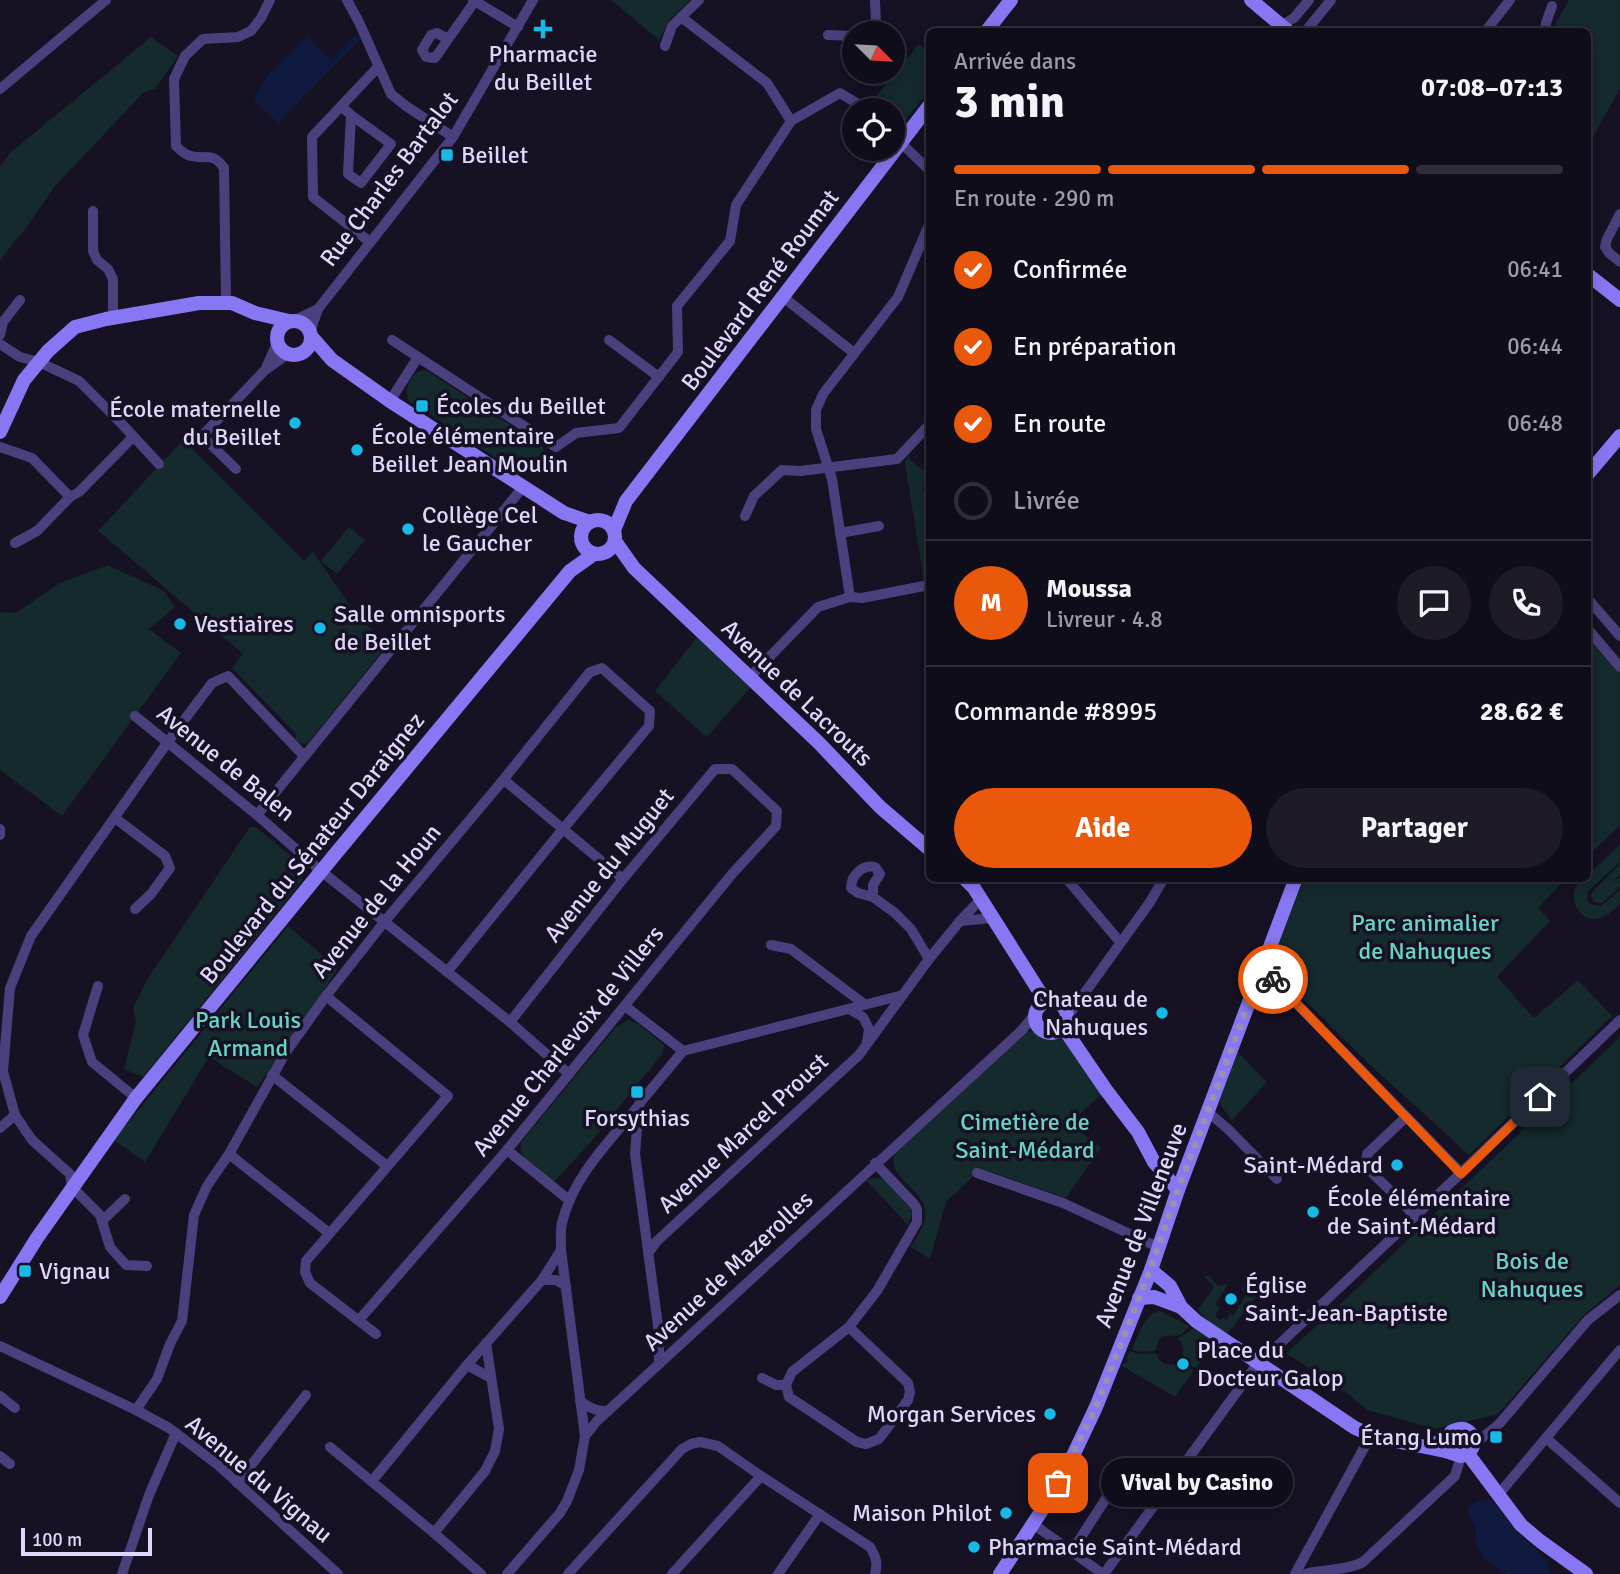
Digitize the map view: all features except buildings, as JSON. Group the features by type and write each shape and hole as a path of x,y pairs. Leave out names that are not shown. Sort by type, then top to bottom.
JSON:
{"street":[{"path":"0,89 106,0"},
{"path":"226,302 224,168 211,156 192,157 176,146 174,79 185,56 203,39 238,37 251,31 270,0"},
{"path":"347,0 391,93 453,137"},
{"name":"Rue Charles Bartalot","path":"311,334 318,309 453,137 533,0"},
{"path":"665,46 672,26 699,0"},
{"path":"875,0 876,21"},
{"path":"989,28 1011,0"},
{"path":"1251,0 1283,28"},
{"path":"1285,28 1309,0"},
{"path":"1308,28 1331,0"},
{"path":"1488,28 1510,0"},
{"path":"448,39 474,1 518,27"},
{"path":"1545,28 1552,6"},
{"path":"681,17 767,83 791,121"},
{"path":"828,35 842,36"},
{"path":"370,242 313,197 312,138 378,67"},
{"path":"392,340 556,447 576,433 619,428 678,352 677,306 730,241 736,205 791,121 840,93 848,98"},
{"path":"341,106 391,144 361,183 348,174 351,115"},
{"name":"Boulevard René Roumat","path":"905,129 926,109"},
{"path":"905,147 926,167"},
{"name":"Boulevard René Roumat","path":"607,544 626,501 783,297 880,161"},
{"path":"93,211 93,251 113,279 113,317"},
{"path":"1620,214 1605,247 1620,262"},
{"path":"850,597 832,479 816,429 816,410 823,394 898,297 926,232"},
{"path":"1591,277 1619,297"},
{"path":"783,297 854,353"},
{"path":"0,332 3,322 20,300"},
{"path":"0,432 24,380 48,351 75,327 113,317 199,303 226,302 255,313 306,325 331,360 588,529"},
{"name":"Rue Charles Bartalot","path":"292,321 318,309"},
{"path":"255,313 293,355 304,352 331,360"},
{"path":"236,468 202,436 264,371 281,343 283,324 292,321"},
{"path":"304,352 310,345 311,334"},
{"path":"609,340 659,377"},
{"path":"264,371 281,343"},
{"path":"0,344 20,357 38,362 79,381 159,464"},
{"path":"390,401 418,358"},
{"path":"746,516 754,496 782,470 800,471 897,459 926,428"},
{"path":"1591,470 1620,436"},
{"path":"15,543 37,530 133,437"},
{"path":"0,447 32,458 70,497"},
{"path":"257,815 523,487"},
{"name":"Boulevard René Roumat","path":"588,529 626,501"},
{"path":"607,522 607,544 584,548 588,529 607,522"},
{"path":"840,533 879,526"},
{"name":"Boulevard du Sénateur Daraignez","path":"570,570 588,529"},
{"name":"Boulevard du Sénateur Daraignez","path":"0,1297 37,1238 136,1098 570,570 607,544"},
{"name":"Avenue de Lacrouts","path":"607,544 819,743 880,807 926,846"},
{"path":"750,677 818,607 850,597 862,598 926,585"},
{"path":"1591,603 1620,636"},
{"path":"1591,633 1620,667"},
{"name":"Avenue de la Houn","path":"136,1410 157,1379 182,1321 194,1215 207,1186 229,1154 286,1052 385,921 504,780 590,672 602,668 650,711 649,726 563,829"},
{"path":"147,1266 126,1265 110,1247 100,1215 72,1187 70,1174 32,1140 15,1115 2,1071 10,988 28,940 212,683 228,676 304,756"},
{"name":"Avenue de Balen","path":"135,716 321,871 510,1022 569,1074"},
{"name":"Avenue du Muguet","path":"510,1022 623,879 715,769 732,769 751,787"},
{"path":"504,780 623,879"},
{"name":"Avenue Charlevoix de Villers","path":"359,1320 508,1150 732,874 776,827 777,811 751,787"},
{"path":"115,818 166,856 170,868 151,894 135,909"},
{"path":"0,829 0,835"},
{"path":"447,972 563,829"},
{"path":"968,882 1052,1003 1064,1008 1064,1023 1105,1090 1138,1132 1154,1162 1178,1190"},
{"path":"1069,882 1120,942"},
{"path":"1080,998 1039,1007 1037,1021 1046,1032 1059,1030 1162,882"},
{"name":"Avenue de Villeneuve","path":"1000,1574 1061,1478 1089,1422 1150,1270 1294,882"},
{"path":"873,897 911,929 929,959"},
{"name":"Avenue Marcel Proust","path":"649,1252 657,1241 859,1055 929,959 960,920 981,899"},
{"path":"960,920 993,918"},
{"path":"771,945 792,949 864,1004"},
{"path":"1262,968 1461,1174"},
{"path":"98,986 83,1035 92,1062 136,1098"},
{"path":"507,1574 560,1513 579,1470 585,1436 561,1250 561,1226 569,1200 581,1177 683,1051 903,995"},
{"path":"326,996 448,1096 306,1261 305,1272 310,1283 376,1334"},
{"path":"625,1006 683,1051"},
{"path":"849,1009 863,1017 869,1029 866,1046"},
{"path":"1034,1524 1103,1574 1259,1364 1620,1020"},
{"name":"Avenue de Mazerolles","path":"585,1436 608,1411 875,1163 1021,1030 1037,1021"},
{"path":"272,1075 387,1166"},
{"path":"639,1104 635,1154 659,1333 659,1364"},
{"path":"1208,1112 1277,1179"},
{"path":"0,1128 15,1115"},
{"path":"1406,1117 1367,1154 1366,1167 1414,1216"},
{"path":"508,1150 569,1200"},
{"path":"229,1154 329,1233"},
{"path":"849,1327 908,1382 910,1392 908,1400 879,1439 866,1444 857,1442 789,1397 786,1385 792,1372 849,1327 877,1291 914,1228 918,1216 914,1204 875,1163"},
{"path":"977,1173 1063,1203 1158,1247"},
{"path":"102,1221 125,1199"},
{"path":"645,1223 667,1233"},
{"path":"372,1481 542,1280 561,1250"},
{"path":"1150,1270 1170,1286 1181,1307 1196,1321 1356,1428 1371,1435 1426,1447 1461,1446 1500,1423 1588,1320 1620,1295"},
{"path":"542,1280 556,1280 566,1286"},
{"path":"1139,1298 1154,1297 1181,1307"},
{"path":"659,1333 663,1339 679,1345"},
{"path":"434,1533 485,1471 495,1451 499,1429 486,1343"},
{"path":"0,1361 5,1348"},
{"name":"Avenue du Vignau","path":"5,1348 136,1410 176,1433 202,1452 338,1574"},
{"path":"1498,1495 1620,1350"},
{"path":"467,1366 491,1378"},
{"path":"762,1378 776,1385 786,1385"},
{"path":"237,1483 306,1395"},
{"path":"0,1396 15,1408"},
{"path":"580,1401 592,1409 608,1411"},
{"path":"122,1574 149,1495 176,1433"},
{"path":"1295,1574 1371,1435"},
{"path":"1546,1438 1619,1500"},
{"path":"568,1574 682,1449 700,1442 718,1446 870,1547 876,1557 875,1574"},
{"path":"1461,1446 1521,1525 1586,1574"},
{"path":"1305,1574 1321,1570 1357,1570 1455,1476 1461,1446"},
{"path":"330,1447 481,1574"},
{"path":"0,1456 10,1464"},
{"path":"672,1574 761,1476"},
{"path":"1072,1551 1118,1480"},
{"path":"778,1574 820,1514"}],"green space":[{"path":"611,0 691,0 669,20 659,40"},
{"path":"1569,0 1620,0 1620,89 1591,140 1591,28 1555,28"},
{"path":"151,37 178,56 155,89 144,92 55,186 0,261 0,166 11,152"},
{"path":"919,44 926,49 926,94 905,121 905,98 875,98 886,84 905,84 905,61"},
{"path":"421,370 427,371 543,446 544,451 535,467 528,472 519,473 408,400 409,383"},
{"path":"183,440 304,561 313,552 359,618 384,639 377,647 382,651 308,743 294,739 297,735 232,668 243,654 98,531"},
{"path":"909,454 910,460 926,472 926,484 922,489 926,492 924,582 905,463"},
{"path":"349,527 365,540 337,574 321,561"},
{"path":"108,565 164,591 175,607 149,629 181,653 62,816 0,770 0,612 16,613 60,583"},
{"path":"697,637 751,687 707,737 655,691"},
{"path":"1591,637 1620,672 1620,825 1591,853"},
{"path":"250,827 256,827 303,866 305,871 302,881 143,1077 124,1069 136,1022 133,1008 146,981"},
{"path":"1620,845 1620,862 1588,891 1587,900 1590,904 1601,906 1620,890 1620,904 1596,919 1585,917 1577,909 1574,898 1574,892 1580,882 1591,882 1591,871"},
{"path":"1620,864 1620,875 1611,884 1620,877 1620,887 1602,903 1594,902 1591,896 1593,891"},
{"name":"Parc animalier de Nahuques","path":"1303,882 1563,882 1538,908 1550,921 1497,977 1534,1018 1578,980 1612,1016 1469,1155 1369,1064 1270,965"},
{"name":"Park Louis Armand","path":"288,926 338,968 291,1041 257,1087 209,1057 145,1162 114,1140"},
{"path":"628,1020 637,1023 664,1045 663,1053 589,1144 553,1183 526,1161 520,1150 522,1141 616,1027"},
{"name":"Cimetière de Saint-Médard","path":"1034,1031 1041,1036 1057,1040 1061,1036 1103,1093 1070,1123 1101,1148 1066,1198 992,1172 989,1177 977,1173 946,1202 930,1259 911,1247 923,1225 925,1210 918,1195 895,1169 895,1153 1026,1032"},
{"name":"Bois de Nahuques","path":"1620,1037 1620,1285 1584,1315 1498,1414 1435,1429 1367,1410 1348,1394 1286,1353 1329,1315"},
{"path":"1238,1052 1267,1082 1232,1120 1221,1106 1220,1100"},
{"path":"874,1178 887,1181 911,1207 912,1215 908,1225 866,1180"},
{"path":"1208,1275 1218,1286 1228,1284 1215,1305 1220,1308 1215,1316 1221,1320 1227,1320 1230,1314 1233,1316 1246,1294 1241,1289 1245,1283 1259,1293 1227,1334 1211,1324 1198,1310 1214,1287 1205,1277"},
{"path":"1160,1311 1189,1326 1181,1335 1159,1339 1155,1351 1139,1352 1132,1349 1146,1321"},
{"path":"1194,1328 1209,1338 1206,1354 1196,1368 1180,1360 1183,1349 1177,1339"},
{"path":"1130,1351 1139,1354 1156,1353 1165,1364 1179,1362 1194,1370 1175,1397 1122,1366 1124,1362 1127,1363"}],"water":[{"path":"357,34 360,40 278,123 253,99 268,75 307,36 331,60"},
{"name":"Étang Lumo","path":"1491,1499 1518,1533 1549,1562 1547,1566 1551,1574 1506,1574 1484,1559 1475,1542 1476,1530 1467,1509 1475,1502"}],"way so far":[{"path":"1058,1483 1096,1407 1262,968 1273,979"}],"place":[{"name":"Pharmacie du Beillet","path":"543,29"},
{"name":"Beillet","path":"447,155"},
{"name":"Écoles du Beillet","path":"422,406"},
{"name":"École maternelle du Beillet","path":"295,423"},
{"name":"École élémentaire Beillet Jean Moulin","path":"357,450"},
{"name":"Collège Cel le Gaucher","path":"408,529"},
{"name":"Vestiaires","path":"180,624"},
{"name":"Salle omnisports de Beillet","path":"320,628"},
{"name":"Chateau de Nahuques","path":"1162,1013"},
{"name":"Forsythias","path":"637,1092"},
{"name":"Saint-Médard","path":"1397,1165"},
{"name":"École élémentaire de Saint-Médard","path":"1313,1212"},
{"name":"Vignau","path":"25,1271"},
{"name":"Église Saint-Jean-Baptiste","path":"1231,1299"},
{"name":"Place du Docteur Galop","path":"1183,1364"},
{"name":"Morgan Services","path":"1050,1414"},
{"name":"Étang Lumo","path":"1496,1437"},
{"name":"Vival by Casino","path":"1058,1483"},
{"name":"Maison Philot","path":"1006,1513"},
{"name":"Pharmacie Saint-Médard","path":"974,1547"}],"route":[{"path":"1273,979 1461,1174 1540,1097"}]}
